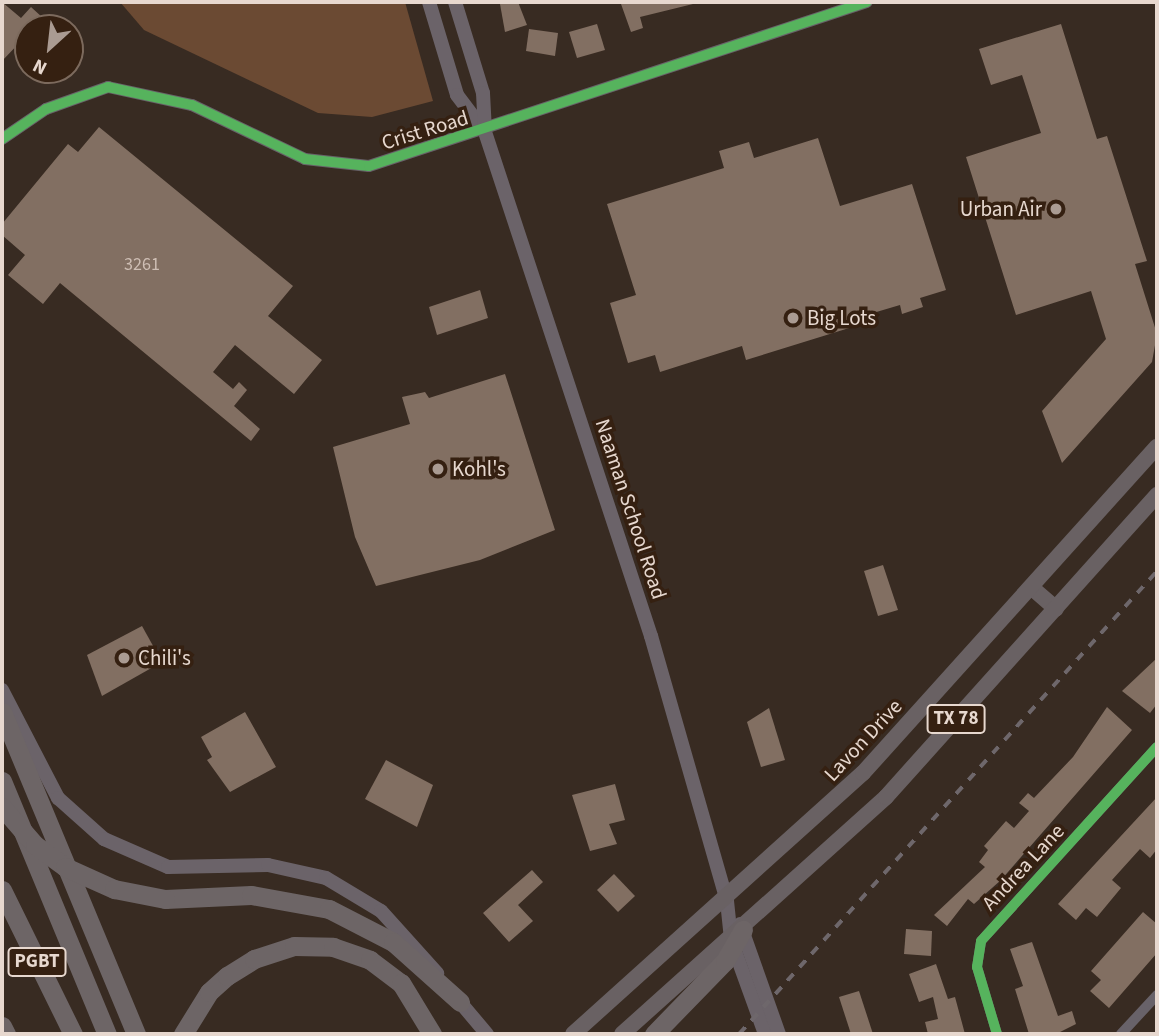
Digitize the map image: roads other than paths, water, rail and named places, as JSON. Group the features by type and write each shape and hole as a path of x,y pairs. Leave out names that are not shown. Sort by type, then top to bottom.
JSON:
{"highway":[{"path":"2,712 136,1034"},
{"path":"2,781 107,1034"},
{"path":"2,807 35,845 65,867 114,889 165,899 251,895 329,909 393,942 460,1002"},
{"name":"PGBT","path":"2,890 73,1034"},
{"path":"654,1034 736,939"},
{"path":"183,1034 227,976 254,959 295,946 333,947 370,960 401,983 432,1034"},
{"path":"2,1026 6,1034"}],"main road":[{"name":"Naaman School Road","path":"429,2 457,95 485,132"},
{"name":"Naaman School Road","path":"455,2 483,93 485,132 651,636 765,1034"},
{"name":"Lavon Drive","path":"573,1034 727,901 863,773 1157,447"},
{"name":"TX 78","path":"622,1034 736,939 886,797 1157,495"},
{"path":"1031,587 1056,609"},
{"path":"2,690 58,798 104,839 168,867 268,865 326,878 381,911 487,1034"},
{"name":"Naaman School Road","path":"736,939 779,1034"}],"street":[{"name":"Crist Road","path":"2,139 47,109 108,87 192,105 267,143 334,166 403,159 867,2"},
{"name":"Andrea Lane","path":"997,1034 977,967 981,941 1155,753"},
{"path":"1121,1034 1157,995"}],"railway":[{"path":"739,1034 1157,571"}],"place":[{"name":"Urban Air","path":"1056,209"},
{"name":"Big Lots","path":"793,318"},
{"name":"Kohl's","path":"438,469"},
{"name":"Chili's","path":"124,658"}]}
